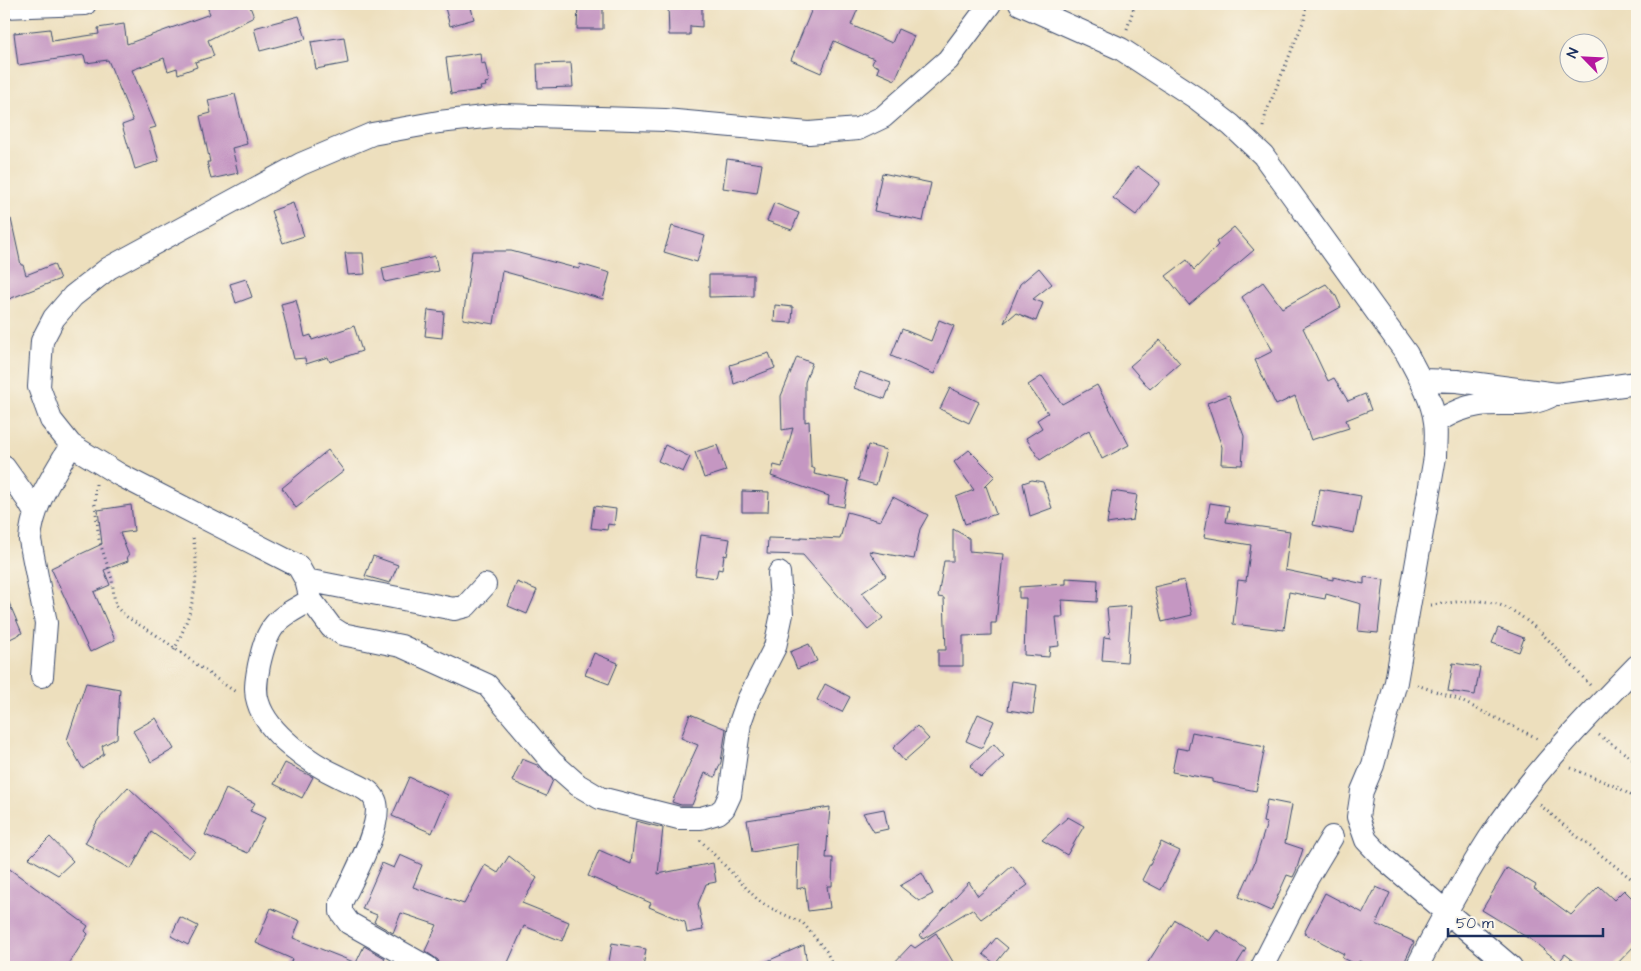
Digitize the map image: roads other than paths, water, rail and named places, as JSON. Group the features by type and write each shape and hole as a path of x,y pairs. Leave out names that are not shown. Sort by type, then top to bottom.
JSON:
{"street":[{"path":"4,7 84,4"},
{"path":"779,573 782,614 777,639 740,723 730,795 724,808 718,813 701,818 679,818 600,798 578,785 542,750 487,686 401,646 342,634 331,627 308,590 298,566 280,555 186,510 96,461 71,445 51,420 39,387 42,341 54,318 73,296 109,268 301,164 372,134 439,122 502,115 665,120 809,133 858,129 883,117 948,60 990,4"},
{"path":"1020,4 1121,49 1196,98 1231,125 1263,155 1406,354 1421,380 1432,405 1436,422 1435,457 1396,682 1373,765 1362,792 1358,817 1366,840 1377,852 1511,967"},
{"path":"1421,380 1457,381 1557,394"},
{"path":"1436,422 1466,408 1480,405 1529,404 1557,394 1637,383"},
{"path":"42,676 46,623 30,540 35,513 43,494 71,445"},
{"path":"4,467 28,498 35,513"},
{"path":"308,590 454,608 466,606 485,585"},
{"path":"308,590 273,625 265,640 256,680 257,701 263,716 298,752 316,766 368,791 375,799 377,815 372,834 342,903 341,912 349,923 426,967"},
{"path":"1417,967 1446,911 1490,837 1557,753 1637,666"},
{"path":"1262,967 1308,877 1332,837"}]}
